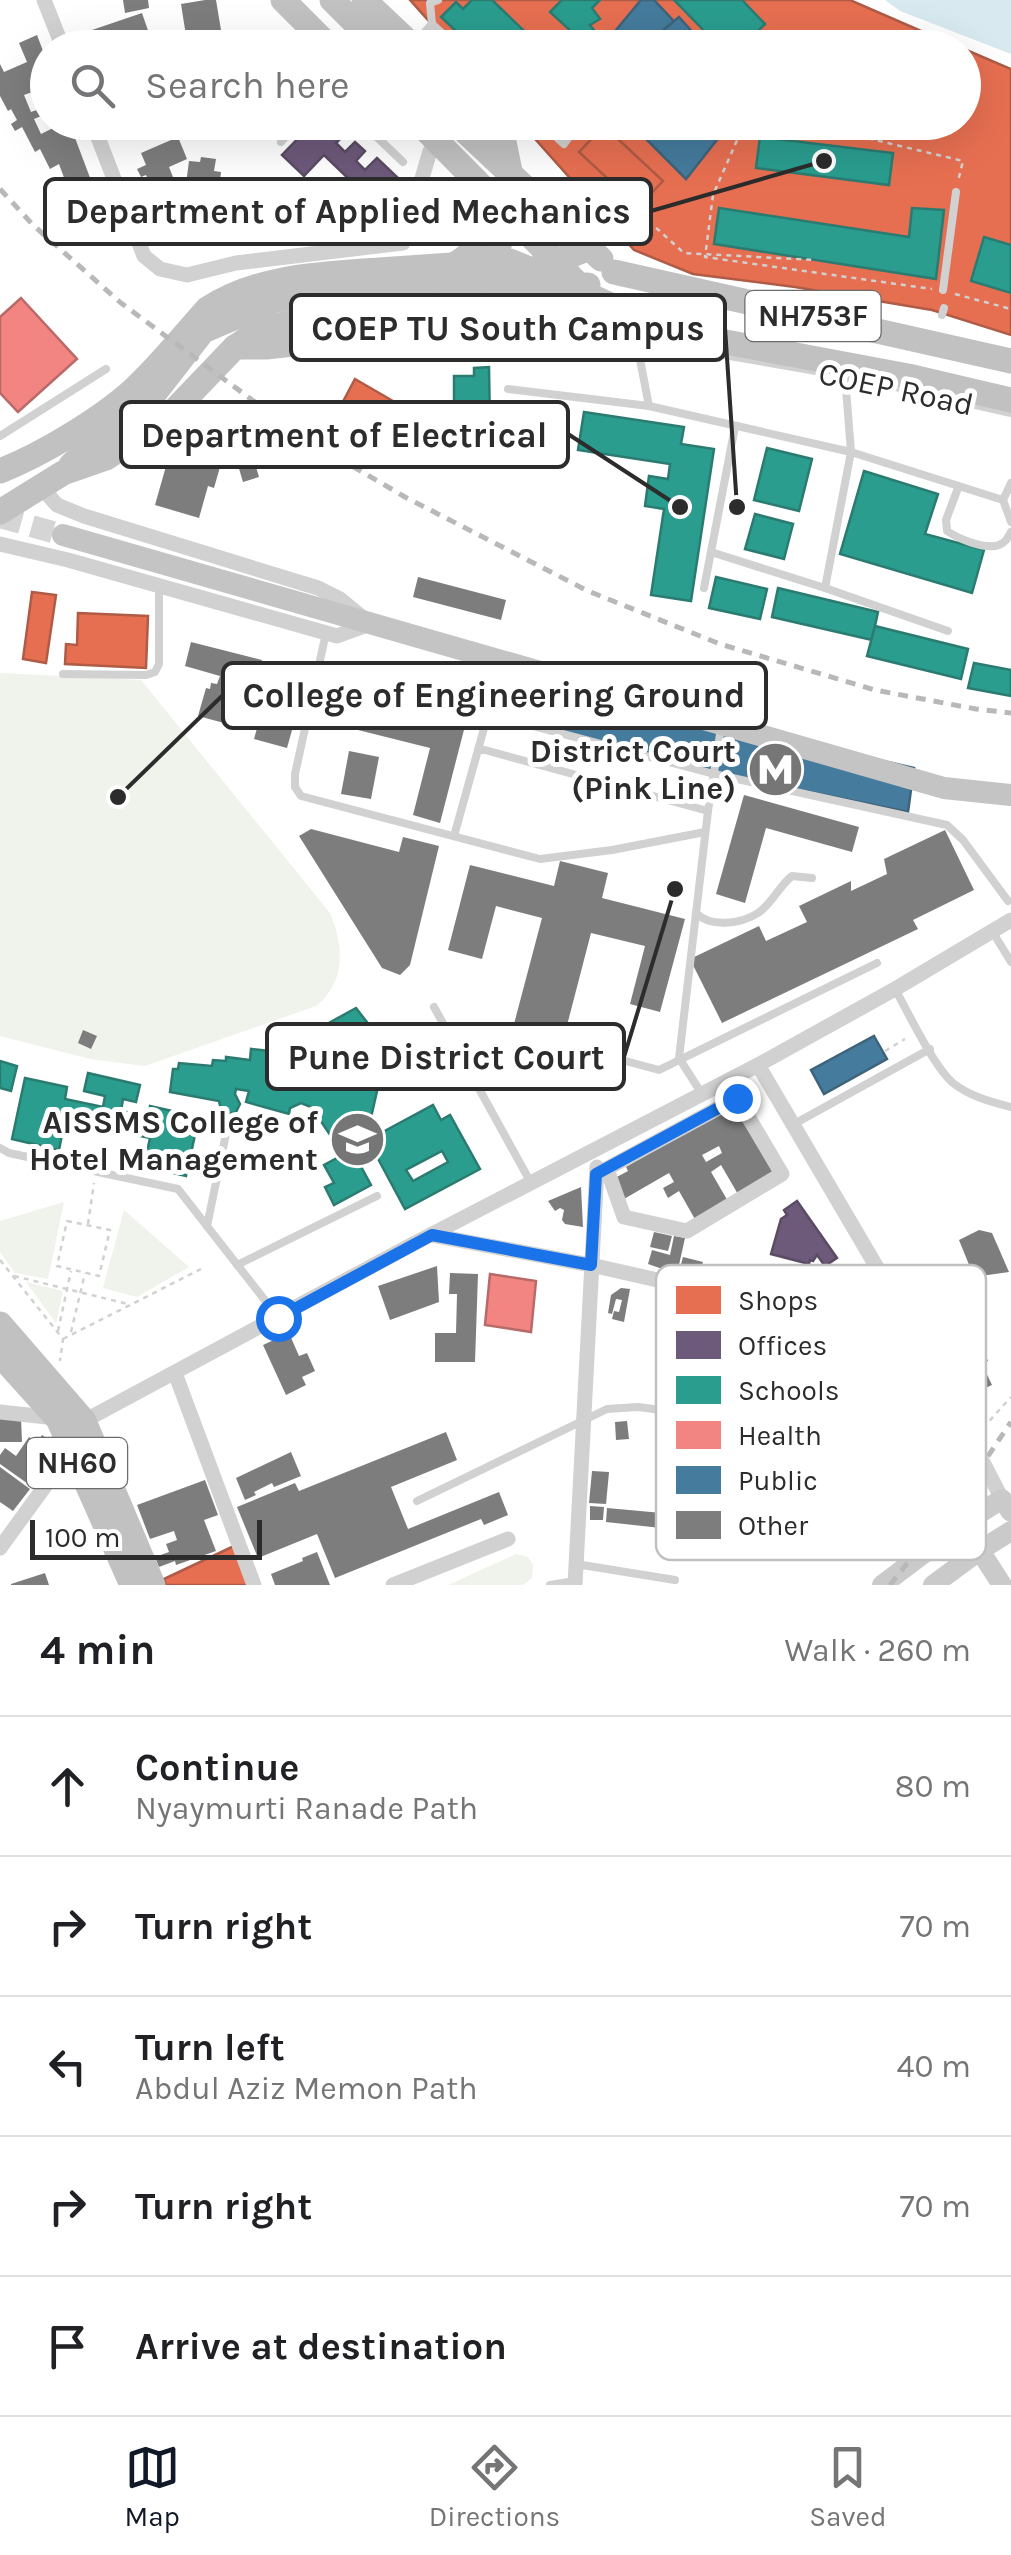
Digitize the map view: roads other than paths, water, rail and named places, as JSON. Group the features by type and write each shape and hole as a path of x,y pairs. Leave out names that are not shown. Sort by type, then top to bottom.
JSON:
{"highway":[{"path":"283,0 313,30"},
{"path":"301,0 329,30"},
{"path":"332,0 362,30"},
{"path":"363,0 394,30"},
{"path":"420,140 490,213 529,273"},
{"path":"436,140 588,295 667,331"},
{"path":"0,512 56,477 106,458 151,401 201,325 207,309 222,300 305,275 454,265 510,262 568,293 608,278 614,272 485,140"},
{"path":"9,467 112,407 151,401 260,330 302,320 422,309 446,302 480,279 493,263 510,212 512,180 504,142 498,140"},
{"path":"454,265 482,241 490,213"},
{"path":"201,325 306,294 529,273 590,248"},
{"name":"NH753F","path":"614,272 1011,362"},
{"path":"235,348 485,323 667,331"},
{"name":"NH753F","path":"667,331 908,376 1011,400"},
{"name":"NH60","path":"0,1324 72,1420 154,1585"},
{"name":"NH60","path":"0,1355 72,1420 72,1449 132,1585"}],"main road":[{"path":"63,535 944,788 1011,794"},
{"path":"986,1547 1011,1532"},
{"path":"882,1585 915,1560"},
{"path":"933,1585 968,1560"}],"street":[{"path":"55,30 45,4 64,0"},
{"path":"99,140 144,256 160,270 188,275 236,263 403,243 430,151"},
{"path":"56,477 49,496 57,506 318,588 340,599 370,624"},
{"path":"0,544 336,636 370,624"},
{"path":"0,1412 72,1420 175,1373 758,1066 1011,920"},
{"path":"758,1066 876,1265"},
{"path":"598,1148 602,1172 624,1218 687,1230 782,1174 737,1098 602,1172"},
{"path":"575,1583 591,1265 602,1172"},
{"path":"432,1235 656,1280"},
{"path":"175,1373 254,1585"},
{"path":"0,1548 72,1449"},
{"path":"986,1466 1007,1506"},
{"path":"394,1585 508,1540"}],"lane":[{"path":"438,0 430,3 432,24 438,30"},
{"path":"427,30 432,24"},
{"path":"380,140 403,162"},
{"path":"943,290 956,192"},
{"name":"COEP Road","path":"606,321 636,340 845,376 1011,413"},
{"path":"636,340 649,406"},
{"path":"0,436 106,369"},
{"path":"825,588 851,452 845,376"},
{"path":"508,389 649,406 851,452 1003,500"},
{"path":"918,408 922,393"},
{"path":"704,588 736,427"},
{"path":"1011,483 1003,500 1011,522"},
{"path":"958,488 946,520 947,531 957,538 993,546 1004,543 1011,532"},
{"path":"711,552 948,631"},
{"path":"63,674 154,672 159,664 159,586"},
{"path":"326,633 294,774 294,788 301,796 540,859 705,832"},
{"path":"454,836 502,662"},
{"path":"318,670 714,774 947,825 963,840 1008,901"},
{"path":"702,1094 679,1058 705,832 722,724"},
{"path":"478,750 708,811"},
{"path":"696,913 703,920 743,920 759,913 792,876 812,878"},
{"path":"992,932 1011,962"},
{"path":"507,1028 659,1070 877,963"},
{"path":"895,990 936,1062 957,1086 982,1099 1011,1107"},
{"path":"434,1007 531,1183"},
{"path":"794,1124 930,1049"},
{"path":"207,1226 227,1129"},
{"path":"0,1148 178,1189 278,1318"},
{"path":"237,1264 377,1196"},
{"path":"417,1501 608,1409 656,1409"},
{"path":"576,1564 674,1580"},
{"path":"550,1585 575,1583"}],"tunnel":[{"path":"0,517 63,535"}],"railway":[{"path":"0,189 33,225 121,303 301,436 405,497 588,591 720,644 875,690 1011,713"},
{"path":"986,1459 1011,1422"},
{"path":"890,1585 910,1560"}],"place":[{"name":"Department of Applied Mechanics","path":"824,161"},
{"name":"Department of Electrical","path":"680,507"},
{"name":"COEP TU South Campus","path":"737,507"},
{"name":"District Court (Pink Line)","path":"775,769"},
{"name":"College of Engineering Ground","path":"118,797"},
{"name":"Pune District Court","path":"675,889"},
{"name":"AISSMS College of Hotel Management","path":"357,1140"}]}
